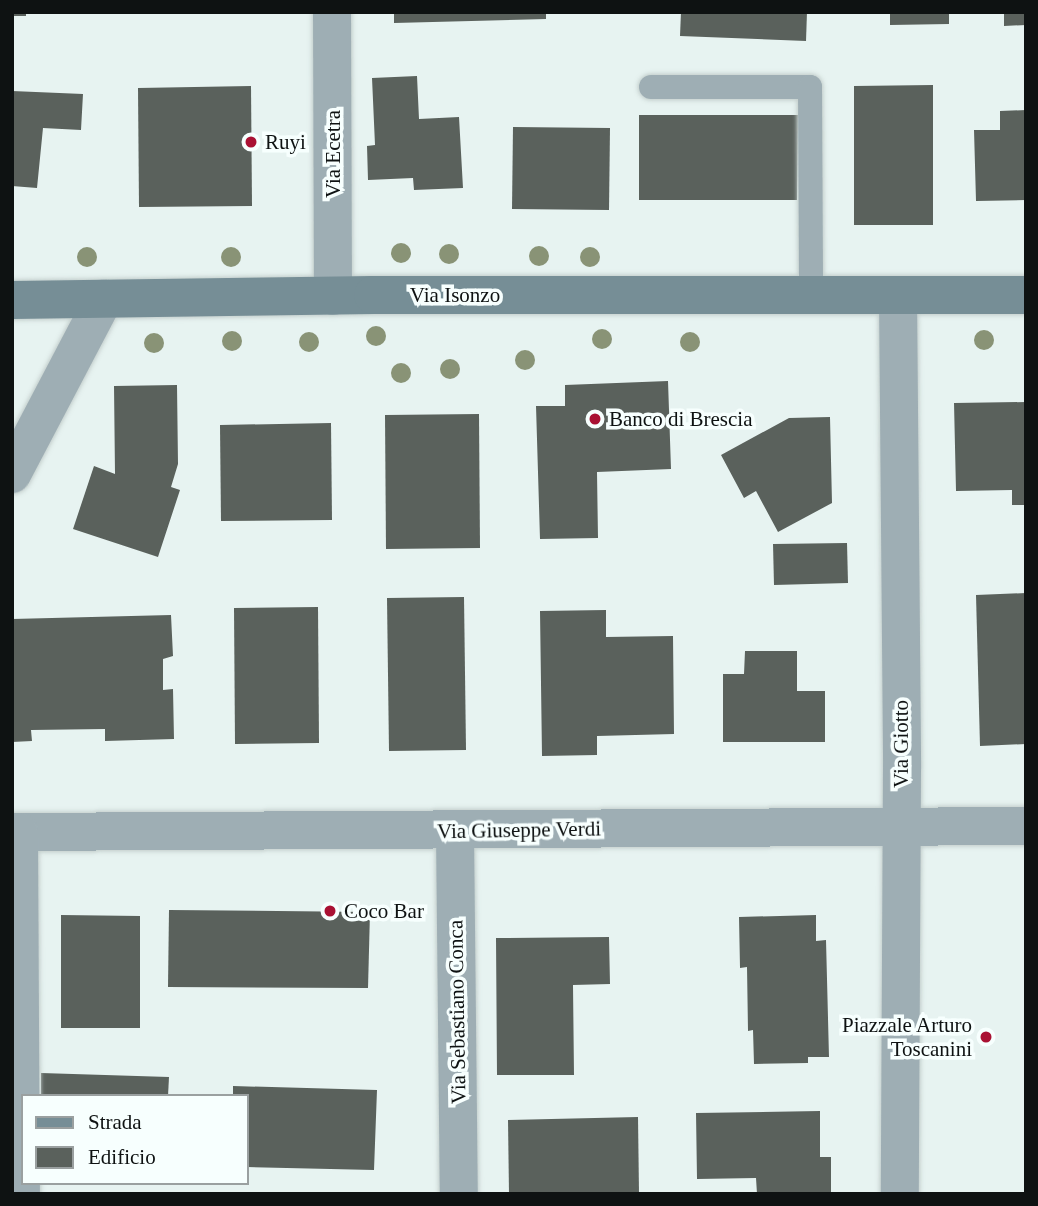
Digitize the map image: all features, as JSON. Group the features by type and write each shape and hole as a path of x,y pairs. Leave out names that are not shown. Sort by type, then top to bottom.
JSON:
{"main road":[{"name":"Via Isonzo","path":"12,300 333,296 1026,295"}],"street":[{"name":"Via Ecetra","path":"332,12 333,296"},
{"name":"Via Giotto","path":"898,295 902,826 900,1194"},
{"path":"12,474 104,299"},
{"name":"Via Giuseppe Verdi","path":"16,832 1026,826"},
{"name":"Via Sebastiano Conca","path":"455,831 459,1194"},
{"path":"16,832 21,1134"}],"lane":[{"path":"651,87 810,87 811,294"}],"building":[{"path":"12,12 26,12 26,16 12,16"},
{"path":"394,12 546,12 546,19 394,23"},
{"path":"681,12 807,12 806,41 680,36"},
{"path":"890,12 949,12 949,24 890,25"},
{"path":"1004,12 1026,12 1026,25 1004,26"},
{"path":"417,76 419,119 459,117 463,188 414,190 413,178 368,180 367,146 375,145 372,78"},
{"path":"933,85 933,225 854,225 854,86"},
{"path":"251,86 252,206 139,207 138,88"},
{"path":"12,91 83,94 81,130 43,128 37,188 12,186"},
{"path":"1026,110 1026,200 976,201 974,130 1000,130 1000,111"},
{"path":"639,115 798,115 797,200 639,200"},
{"path":"513,127 610,128 609,210 512,209"},
{"path":"668,381 671,469 597,472 598,538 540,539 536,406 565,406 565,385"},
{"path":"177,385 178,464 171,487 180,490 158,557 73,529 94,466 115,474 114,386"},
{"path":"1026,402 1026,505 1012,505 1012,490 956,491 954,403"},
{"path":"479,414 480,548 386,549 385,415"},
{"path":"830,417 832,503 778,532 756,491 744,498 721,455 789,418"},
{"path":"331,423 332,520 221,521 220,425"},
{"path":"847,543 848,583 774,585 773,544"},
{"path":"1026,593 1026,744 980,746 976,595"},
{"path":"464,597 466,750 389,751 387,598"},
{"path":"318,607 319,743 235,744 234,608"},
{"path":"606,610 606,637 673,636 674,734 597,736 597,755 542,756 540,611"},
{"path":"171,615 173,656 163,659 163,690 173,689 174,739 105,741 105,729 31,730 32,741 12,742 12,619"},
{"path":"745,651 797,651 797,691 825,691 825,742 723,742 723,674 744,674"},
{"path":"169,910 370,912 368,988 168,987"},
{"path":"61,915 140,916 140,1028 61,1028"},
{"path":"816,915 816,941 826,940 829,1057 808,1057 808,1063 754,1064 753,1030 748,1031 747,967 740,968 739,917"},
{"path":"609,937 610,984 573,985 574,1075 497,1075 496,938"},
{"path":"41,1073 169,1077 168,1094 41,1094"},
{"path":"233,1086 377,1090 374,1170 248,1167 248,1094 233,1094"},
{"path":"820,1111 820,1157 831,1157 831,1194 757,1194 756,1178 697,1179 696,1113"},
{"path":"638,1117 639,1194 509,1194 508,1120"}],"place":[{"name":"Ruyi","path":"251,142"},
{"name":"Banco di Brescia","path":"595,419"},
{"name":"Coco Bar","path":"330,911"},
{"name":"Piazzale Arturo Toscanini","path":"986,1037"}]}
